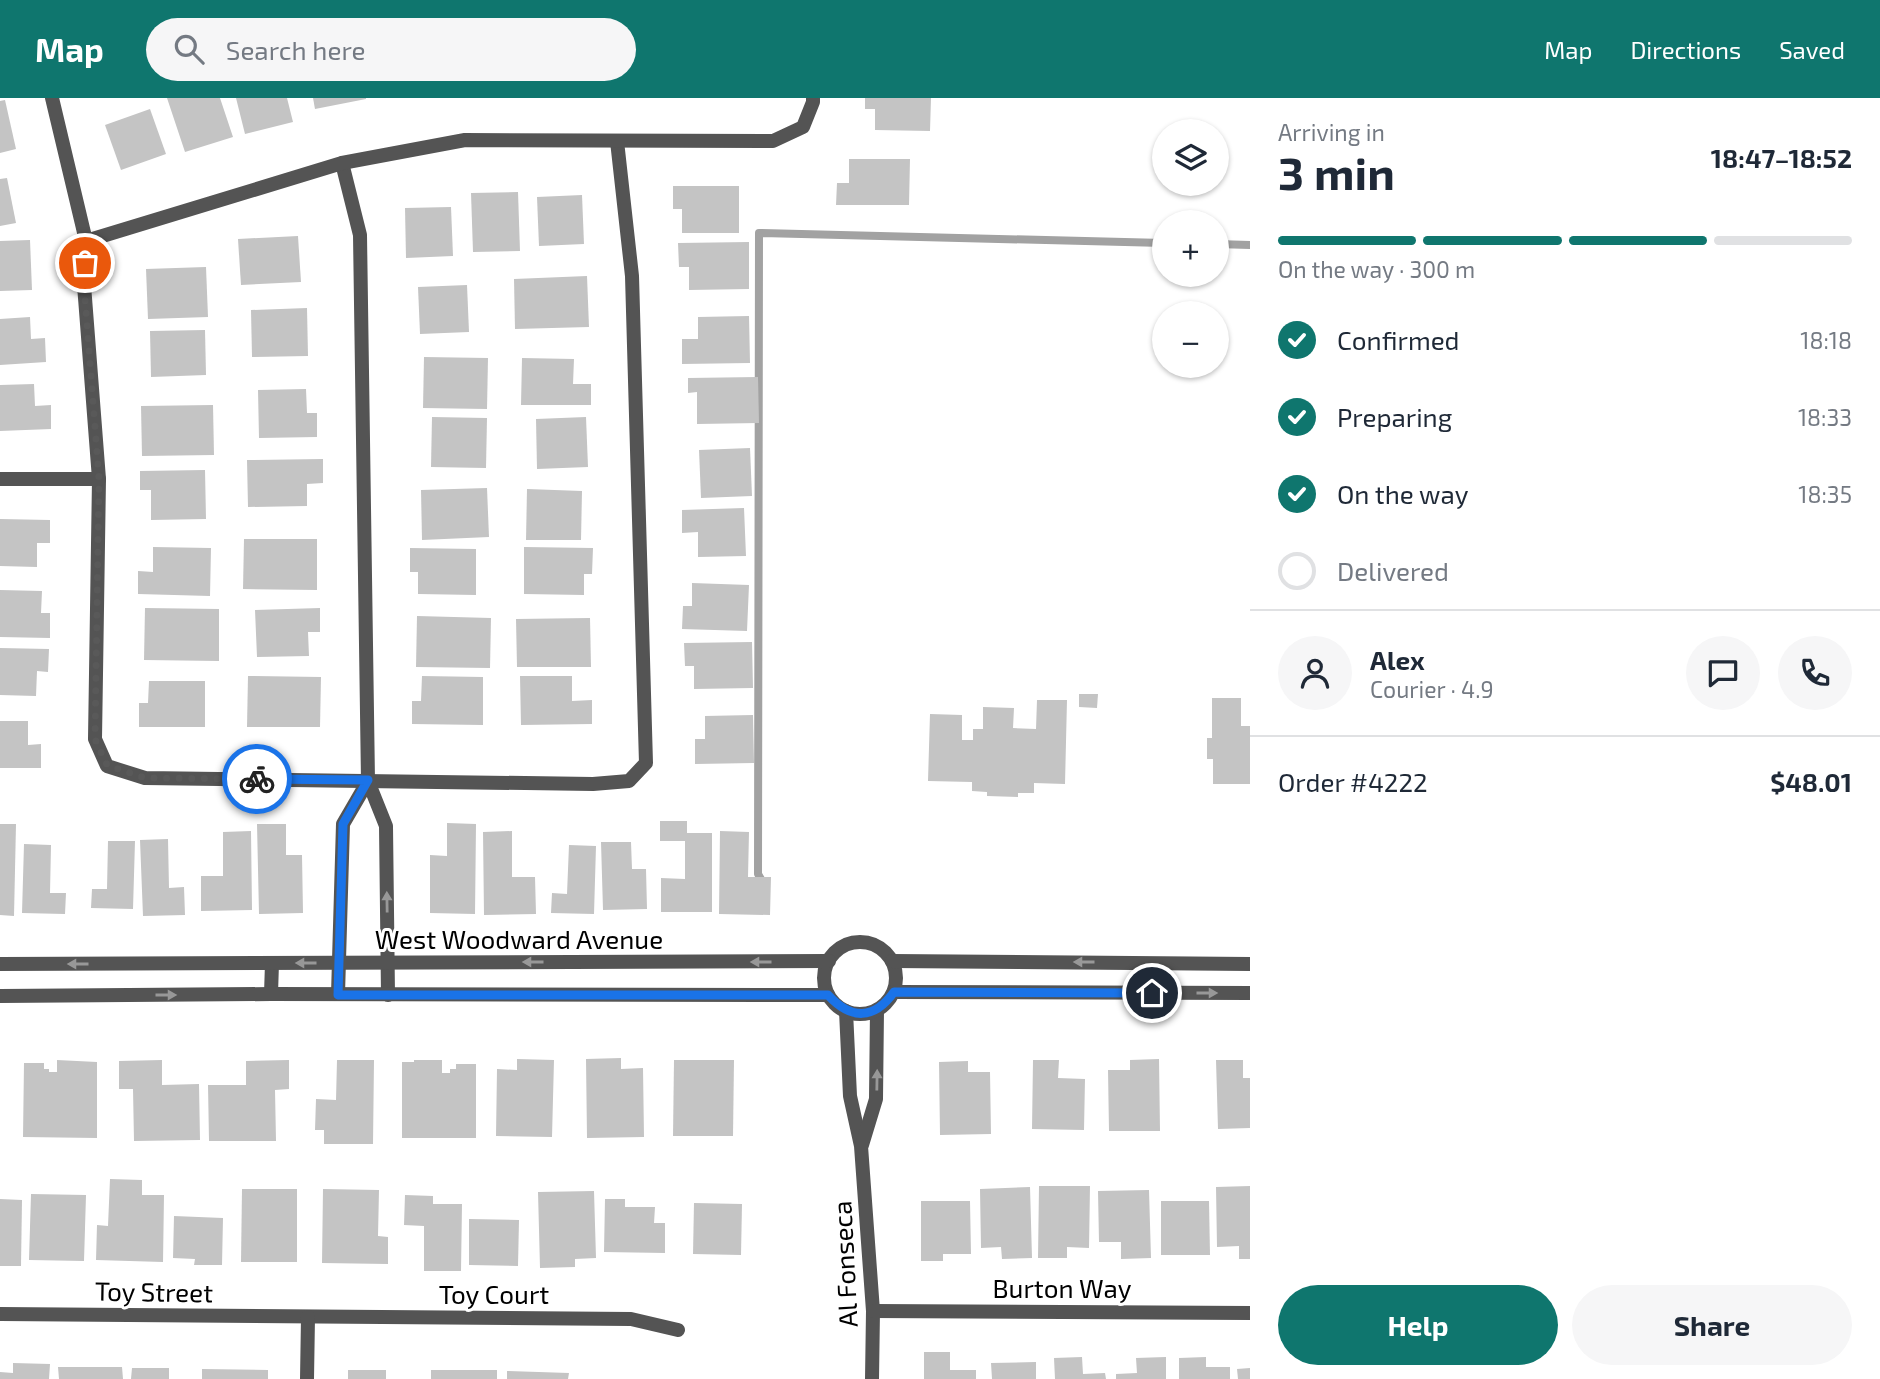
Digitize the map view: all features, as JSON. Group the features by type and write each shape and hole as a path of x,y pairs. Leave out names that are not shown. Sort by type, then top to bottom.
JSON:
{"street":[{"path":"52,98 86,241 84,285 99,479 95,739 107,765 145,778 593,784 629,781 646,762 632,276 617,141"},
{"path":"86,241 342,163 465,140 773,141 803,127 813,98"},
{"path":"342,163 360,235 368,780 386,826 388,995"},
{"path":"0,479 99,479"},
{"path":"338,995 343,824 368,780"},
{"path":"866,943 876,946 892,961 896,974 894,992 877,1010 859,1014 846,1011 828,995 823,979 829,961 844,946 866,943"},
{"name":"West Woodward Avenue","path":"0,964 829,961"},
{"path":"892,961 1250,964"},
{"path":"271,994 272,963"},
{"path":"894,992 1250,993"},
{"path":"0,996 828,995"},
{"name":"Al Fonseca","path":"862,1146 876,1099 877,1010"},
{"name":"Al Fonseca","path":"846,1011 850,1096 862,1146 873,1311 872,1379"},
{"name":"Burton Way","path":"873,1311 1250,1313"},
{"name":"Toy Street","path":"0,1314 308,1317"},
{"path":"307,1379 308,1317"},
{"name":"Toy Court","path":"308,1317 631,1318 678,1330"}],"building":[{"path":"167,98 220,98 233,137 185,152"},
{"path":"236,98 287,98 293,122 245,134"},
{"path":"313,98 366,98 366,99 315,109"},
{"path":"865,98 931,98 930,131 875,130 875,109 865,109"},
{"path":"5,100 16,149 0,153 0,101"},
{"path":"150,109 166,154 121,170 105,125"},
{"path":"849,159 910,159 909,205 836,205 837,183 849,183"},
{"path":"7,178 16,223 0,226 0,179"},
{"path":"673,186 739,186 739,233 682,233 682,209 673,209"},
{"path":"518,192 520,251 473,252 471,193"},
{"path":"582,195 584,244 539,246 537,197"},
{"path":"451,207 453,256 406,258 405,208"},
{"path":"298,236 301,282 241,285 238,239"},
{"path":"30,240 32,290 0,291 0,241"},
{"path":"749,242 749,289 689,290 689,267 679,267 678,243"},
{"path":"206,267 208,317 148,319 146,269"},
{"path":"587,276 589,327 515,329 514,279"},
{"path":"467,285 469,332 420,334 418,287"},
{"path":"307,308 308,356 252,357 251,310"},
{"path":"749,316 750,363 682,364 682,339 698,339 698,317"},
{"path":"30,317 31,339 45,338 46,362 0,365 0,319"},
{"path":"205,330 206,375 151,377 150,331"},
{"path":"424,357 488,358 487,409 423,408"},
{"path":"522,358 574,359 573,384 591,384 591,405 521,405"},
{"path":"758,377 759,423 697,424 697,392 688,393 688,378"},
{"path":"34,384 35,406 51,405 51,429 0,431 0,385"},
{"path":"306,389 307,413 317,413 317,437 259,438 258,390"},
{"path":"213,405 214,455 142,456 141,406"},
{"path":"432,417 487,418 486,468 431,467"},
{"path":"586,417 588,467 537,469 536,419"},
{"path":"750,448 752,496 701,498 699,450"},
{"path":"323,459 323,483 307,484 307,506 248,507 247,460"},
{"path":"205,470 206,519 151,520 151,490 140,490 140,471"},
{"path":"487,488 489,537 422,540 421,490"},
{"path":"527,489 582,491 581,540 526,540"},
{"path":"744,508 746,556 698,557 698,532 682,533 682,510"},
{"path":"0,519 50,520 50,543 37,543 37,567 0,566"},
{"path":"244,539 317,539 317,590 243,589"},
{"path":"153,547 211,548 210,596 138,594 138,571 153,572"},
{"path":"524,547 593,548 592,574 584,574 584,595 524,594"},
{"path":"410,548 476,549 476,595 418,594 418,572 410,572"},
{"path":"692,583 749,585 747,631 682,629 683,606 692,606"},
{"path":"0,590 42,591 41,613 50,613 50,638 0,637"},
{"path":"145,608 219,609 219,661 144,660"},
{"path":"320,608 320,632 308,632 309,656 257,657 255,610"},
{"path":"417,616 491,618 490,668 416,667"},
{"path":"590,618 591,667 517,667 516,619"},
{"path":"752,642 753,688 694,689 694,666 685,666 684,643"},
{"path":"0,648 49,649 48,672 37,671 36,696 0,695"},
{"path":"248,676 321,677 320,727 247,727"},
{"path":"422,676 483,677 483,725 412,724 412,701 421,701"},
{"path":"520,676 572,676 572,701 592,700 592,724 521,725"},
{"path":"149,681 205,681 205,727 139,727 139,703 148,703"},
{"path":"1079,694 1098,694 1097,708 1079,707"},
{"path":"1212,698 1241,698 1241,726 1250,726 1250,784 1213,784 1213,759 1207,759 1207,738 1212,738"},
{"path":"1037,700 1067,700 1065,784 1034,783 1034,793 1018,793 1018,797 987,796 987,792 972,791 972,782 928,781 930,714 962,715 962,740 973,740 973,729 983,729 983,707 1014,708 1013,728 1036,729"},
{"path":"753,715 754,763 695,764 695,739 705,739 705,716"},
{"path":"0,721 28,721 28,745 41,744 41,768 0,768"},
{"path":"660,821 687,821 687,833 712,833 712,912 661,912 661,878 685,879 685,841 660,841"},
{"path":"447,823 476,824 475,914 430,913 430,855 447,856"},
{"path":"0,824 16,824 14,916 0,915"},
{"path":"257,824 286,824 286,855 302,855 303,913 259,914"},
{"path":"251,831 252,910 201,911 201,876 223,876 223,832"},
{"path":"512,831 512,877 535,877 536,914 484,915 483,832"},
{"path":"720,831 749,832 748,877 771,877 770,915 719,914"},
{"path":"168,839 169,888 184,887 185,915 143,916 140,840"},
{"path":"108,841 135,841 133,909 91,908 92,889 107,889"},
{"path":"601,842 631,842 632,869 646,869 647,909 603,910"},
{"path":"24,844 51,845 50,893 66,893 65,914 22,913"},
{"path":"569,845 596,846 594,914 551,913 552,893 567,894"},
{"path":"621,1058 621,1069 643,1068 644,1137 587,1138 586,1059"},
{"path":"517,1059 554,1060 552,1137 496,1136 497,1069 517,1070"},
{"path":"1159,1059 1160,1131 1109,1131 1108,1070 1130,1070 1130,1060"},
{"path":"57,1060 97,1062 97,1138 23,1137 24,1063 44,1063 44,1069 57,1072"},
{"path":"162,1060 162,1085 199,1084 200,1140 134,1141 133,1089 119,1089 119,1061"},
{"path":"289,1060 289,1089 275,1090 276,1141 209,1141 208,1085 246,1085 246,1061"},
{"path":"337,1060 374,1060 373,1144 324,1144 324,1130 315,1130 316,1099 336,1100"},
{"path":"442,1060 442,1073 450,1073 450,1069 456,1069 456,1064 476,1064 476,1138 402,1138 402,1062"},
{"path":"674,1060 734,1060 733,1136 673,1136"},
{"path":"1033,1060 1059,1060 1058,1078 1085,1079 1084,1130 1032,1129"},
{"path":"1216,1060 1243,1060 1243,1078 1250,1078 1250,1128 1218,1129"},
{"path":"968,1061 968,1072 990,1072 991,1134 940,1135 939,1062"},
{"path":"110,1179 142,1180 142,1195 164,1195 163,1262 96,1260 97,1225 108,1226"},
{"path":"1039,1186 1090,1186 1089,1248 1067,1247 1067,1258 1038,1258"},
{"path":"1250,1186 1250,1259 1239,1259 1239,1246 1217,1247 1216,1187"},
{"path":"1030,1187 1032,1258 1002,1259 1001,1247 981,1248 980,1189"},
{"path":"242,1189 297,1189 297,1262 241,1262"},
{"path":"323,1189 379,1190 378,1236 388,1237 388,1264 322,1263"},
{"path":"1149,1190 1151,1258 1121,1259 1121,1242 1099,1242 1098,1191"},
{"path":"594,1191 596,1258 575,1259 575,1267 540,1268 538,1192"},
{"path":"31,1194 86,1195 84,1261 29,1260"},
{"path":"405,1195 433,1196 433,1204 462,1204 461,1271 424,1271 424,1226 404,1225"},
{"path":"0,1199 22,1200 21,1266 0,1266"},
{"path":"605,1199 625,1199 625,1207 655,1207 654,1223 665,1223 665,1253 604,1252"},
{"path":"921,1201 970,1201 971,1254 943,1254 943,1261 921,1261"},
{"path":"1161,1201 1209,1201 1210,1255 1161,1255"},
{"path":"694,1203 742,1204 741,1255 693,1254"},
{"path":"174,1216 223,1218 222,1265 194,1265 195,1259 173,1258"},
{"path":"469,1219 519,1220 518,1266 469,1265"},
{"path":"924,1352 950,1352 950,1370 976,1370 976,1379 924,1379"},
{"path":"1082,1357 1083,1374 1105,1373 1106,1379 1055,1379 1054,1358"},
{"path":"1166,1357 1166,1379 1116,1379 1116,1374 1137,1373 1136,1358"},
{"path":"1206,1357 1206,1367 1230,1367 1230,1379 1179,1379 1179,1358"},
{"path":"1036,1362 1036,1379 992,1379 991,1363"},
{"path":"13,1363 50,1364 49,1379 0,1379 0,1372 13,1373"},
{"path":"58,1367 122,1367 123,1379 59,1379"},
{"path":"132,1368 169,1368 169,1379 131,1379"},
{"path":"1250,1368 1250,1379 1238,1379 1237,1369"},
{"path":"202,1369 268,1370 268,1379 202,1379"},
{"path":"348,1370 386,1370 386,1379 348,1379"},
{"path":"431,1370 497,1370 497,1379 431,1379"},
{"path":"507,1371 569,1373 568,1379 507,1379"}],"waterway":[{"path":"764,884 758,874 759,233 1152,243"},
{"path":"1229,244 1250,245"}],"way so far":[{"path":"85,263 84,285 99,479 95,739 107,765 145,778 257,779"}],"route":[{"path":"257,779 368,780 343,824 338,995 828,995 846,1011 859,1014 877,1010 894,992 1152,993"}]}
